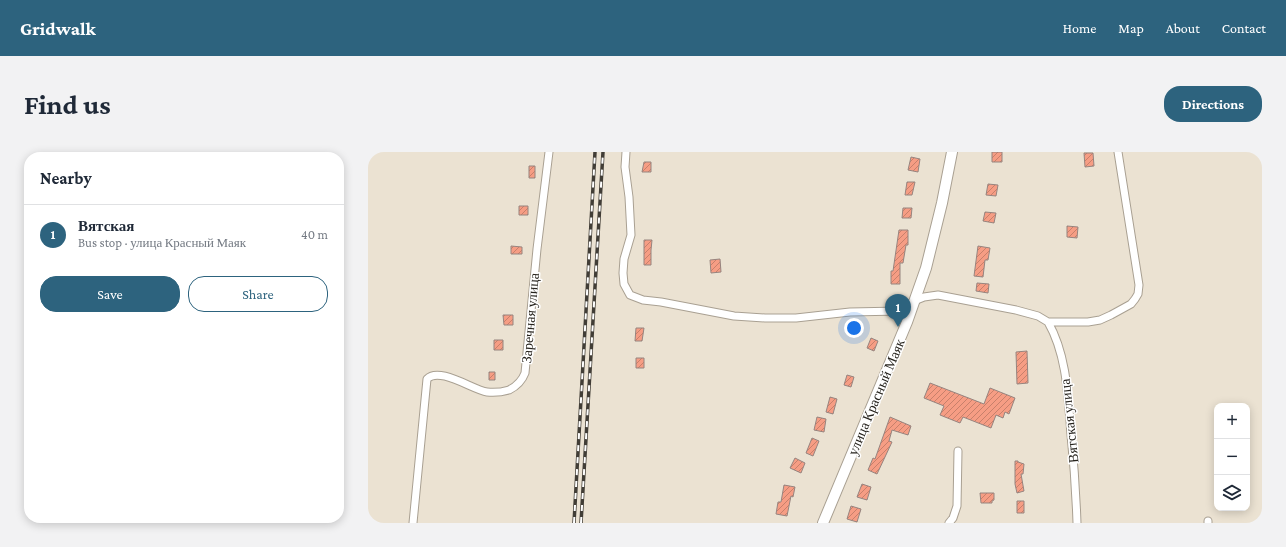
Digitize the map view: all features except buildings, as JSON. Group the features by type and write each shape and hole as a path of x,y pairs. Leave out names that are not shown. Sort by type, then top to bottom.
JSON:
{"street":[{"name":"Заречная улица","path":"413,523 427,380 431,376 441,375 483,391 497,393 519,384 526,372 537,249 549,152"},
{"path":"626,152 625,167 631,235 624,259 623,273 624,284 630,296 643,300 734,316 765,318 796,318 850,312 900,311 914,302 931,296 938,296 1016,310 1038,316 1048,322 1088,322 1100,320 1128,306 1138,294 1139,285 1118,152"},
{"name":"улица Красный Маяк","path":"823,523 907,322 926,268 942,203 952,152"},
{"name":"Вятская улица","path":"1048,322 1055,333 1065,376 1077,523"},
{"path":"949,523 953,518 957,506 958,451"}],"railway":[{"path":"574,523 595,152"},
{"path":"581,523 603,152"}],"place":[{"name":"Вятская","path":"898,327"}]}
